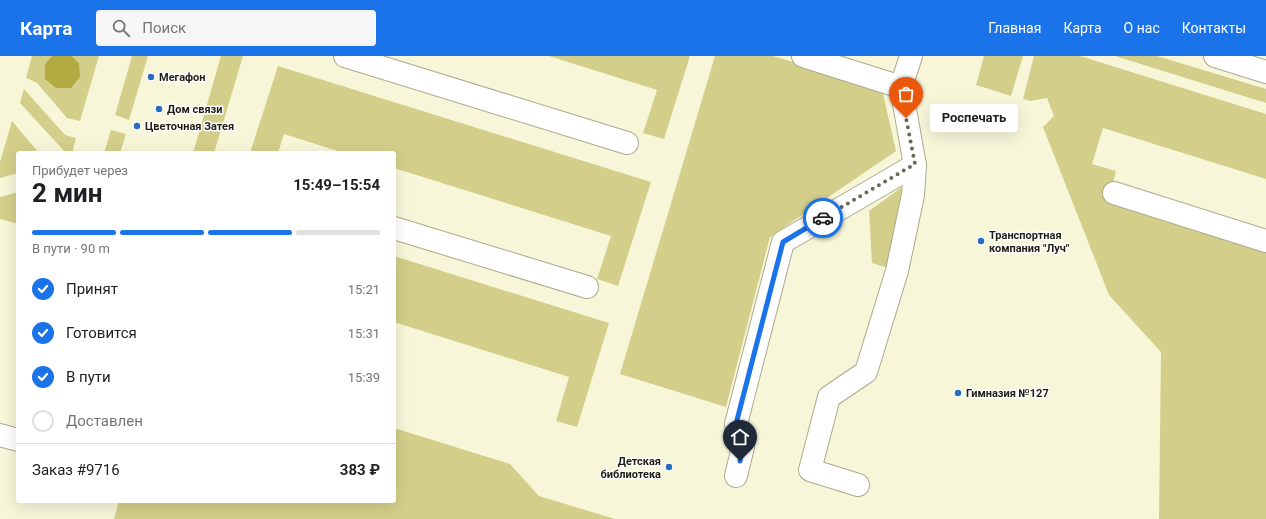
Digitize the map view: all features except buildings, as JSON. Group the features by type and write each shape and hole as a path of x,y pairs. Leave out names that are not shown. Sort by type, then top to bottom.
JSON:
{"street":[{"path":"345,56 627,143"},
{"path":"803,56 900,87"},
{"path":"858,485 810,470 829,396 866,372 897,271 912,195 915,164 900,87 911,56"},
{"path":"1215,56 1266,72"},
{"path":"736,476 743,447 736,424 783,242 915,164"},
{"path":"1114,193 1266,240"},
{"path":"396,229 587,287"},
{"path":"0,435 16,439"}],"shaded area":[{"path":"32,56 52,56 45,64 79,63 72,56 99,56 80,121 67,118 37,83 26,78"},
{"path":"52,56 72,56 79,63 80,77 71,88 56,88 45,79 45,64"},
{"path":"132,56 148,56 129,120 115,115"},
{"path":"221,56 243,56 215,151 194,151"},
{"path":"549,56 690,56 664,139 643,133 657,90"},
{"path":"715,56 773,56 882,89 896,151 770,237 726,407 620,374"},
{"path":"984,56 1023,56 1011,96 976,85"},
{"path":"1034,56 1080,56 1266,114 1266,179 1103,128 1092,164 1116,171 1109,198 1266,248 1266,519 1159,519 1161,352 1109,295 1043,127 1054,116 1047,98 1030,101 1023,99"},
{"path":"1115,56 1157,56 1266,89 1266,103"},
{"path":"278,66 651,182 618,286 597,279 611,236 396,169 396,151 338,151 284,134 279,151 251,151"},
{"path":"24,89 65,135 76,138 73,151 64,151 20,103"},
{"path":"12,121 37,151 16,151 16,174 0,178 0,162"},
{"path":"111,130 126,134 121,151 105,151"},
{"path":"902,187 891,269 872,263 869,211"},
{"path":"16,193 16,223 0,219 0,197"},
{"path":"396,257 609,323 577,427 556,421 569,377 396,323"},
{"path":"396,429 510,464 539,496 615,519 114,519 118,503 396,503"}],"way so far":[{"path":"823,218 915,164 906,118"}],"place":[{"name":"Мегафон","path":"151,77"},
{"name":"Дом связи","path":"159,109"},
{"name":"Роспечать","path":"906,118"},
{"name":"Цветочная Затея","path":"137,126"},
{"name":"Транспортная компания \"Луч\"","path":"981,241"},
{"name":"Гимназия №127","path":"958,393"},
{"name":"Детская библиотека","path":"669,467"}],"route":[{"path":"740,461 743,447 736,424 783,242 823,218"}]}
